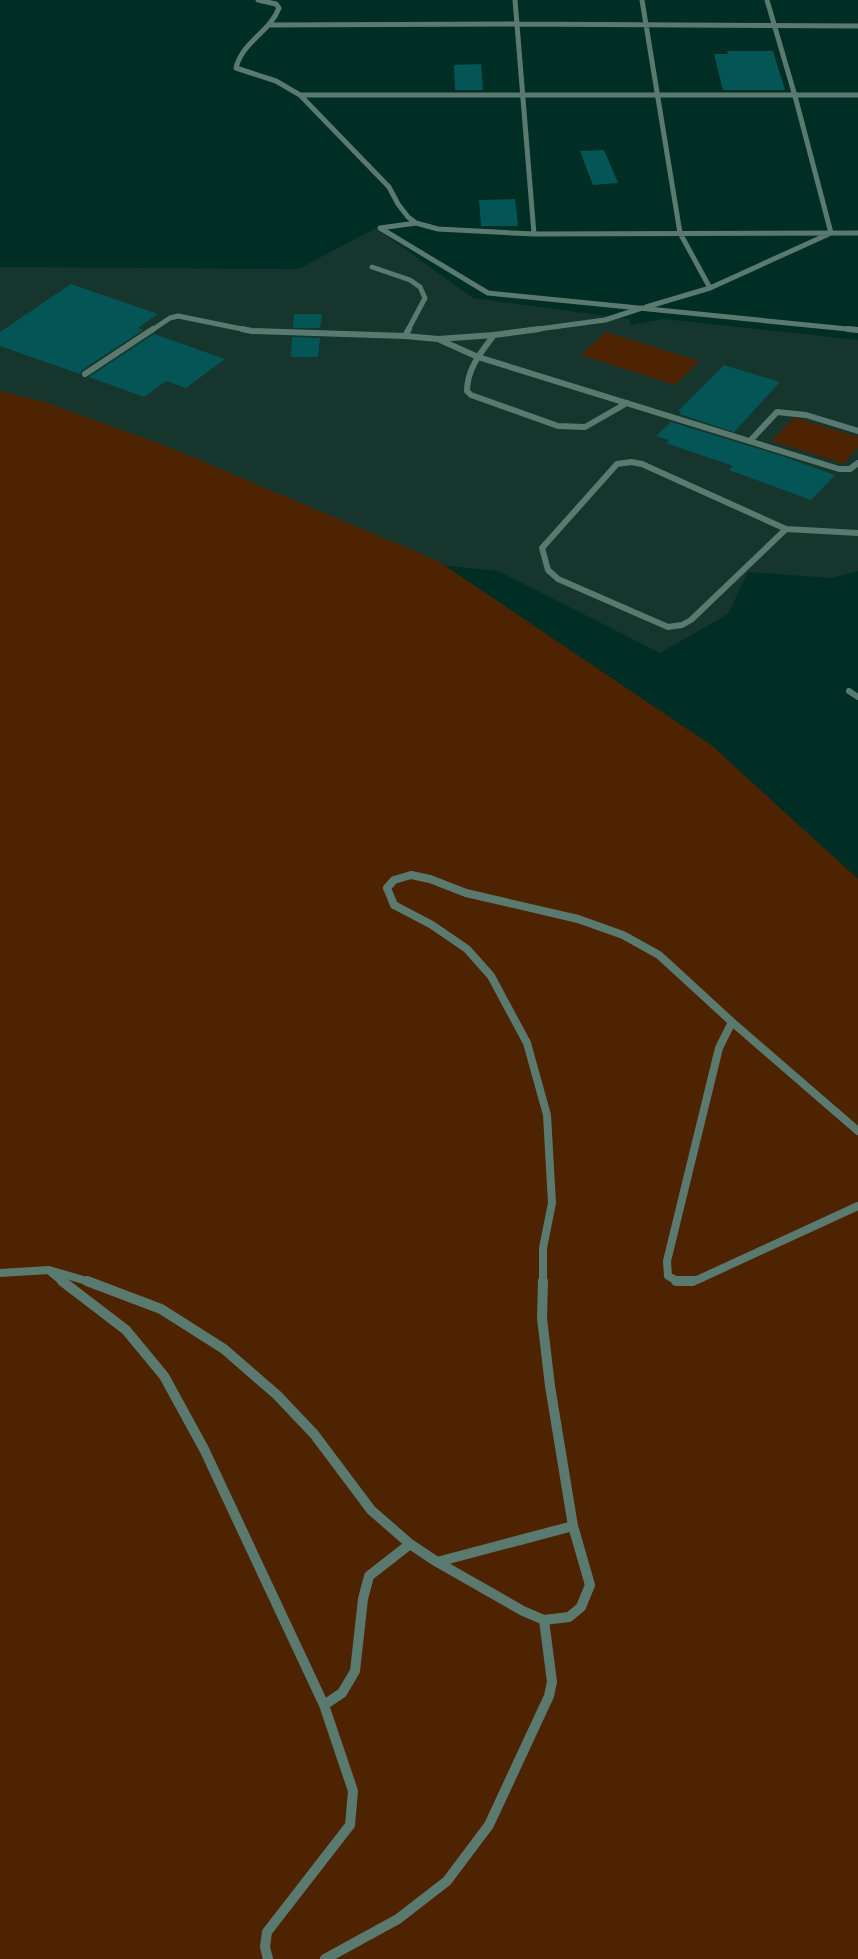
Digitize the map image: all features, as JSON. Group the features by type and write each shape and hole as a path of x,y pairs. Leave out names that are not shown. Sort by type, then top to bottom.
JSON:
{"street":[{"path":"258,0 275,0"},
{"path":"262,0 276,4 279,8 275,19 241,54 236,62 236,68 276,80 287,85 300,95 389,187 398,204 408,218 416,223 438,230 534,234 858,233"},
{"path":"515,0 534,234"},
{"path":"642,0 659,96 680,233 710,288"},
{"path":"767,0 795,96 831,233"},
{"path":"270,25 517,24 858,26"},
{"path":"300,95 858,95"},
{"path":"416,223 380,228 488,293 858,330"},
{"path":"85,374 170,318 178,316 252,331 405,336 438,339 494,336 605,320 710,288 831,233"},
{"path":"372,267 410,280 420,287 425,298 405,336"},
{"path":"494,336 478,356 466,385 467,391 471,395 558,426 584,427 627,403"},
{"path":"438,339 478,356 839,469 848,470 853,468 858,463"},
{"path":"750,442 777,412 783,410 858,431"},
{"path":"786,529 691,620 682,625 668,627 558,578 548,570 542,548 617,464 631,462 642,464 786,529 858,532"},
{"path":"849,691 858,697"},
{"path":"0,1274 11,1270 49,1270 101,1285 161,1309 224,1350 277,1395 309,1429 372,1510 410,1544 437,1562 522,1611 544,1620 569,1618 582,1607 590,1585 572,1526 550,1386 542,1318 543,1248 552,1203 547,1115 527,1043 491,976 467,950 432,926 394,905 387,888 394,880 411,875 430,879 466,893 493,901 578,919 623,935 659,955 732,1022 858,1131"},
{"path":"732,1022 719,1048 667,1261 668,1276 674,1281 685,1283 697,1280 858,1206"},
{"path":"49,1270 126,1330 164,1376 204,1449 324,1705 353,1791 350,1825 267,1932 264,1947 268,1959"},
{"path":"437,1562 572,1526"},
{"path":"324,1705 342,1693 355,1671 363,1599 369,1576 410,1544"},
{"path":"325,1959 398,1920 448,1880 489,1825 549,1696 552,1682 544,1620"}],"shaded area":[{"path":"376,228 473,298 630,319 630,325 664,319 858,340 858,571 831,578 748,572 728,614 660,653 498,571 229,544 0,805 0,267 298,269"},
{"path":"606,332 699,361 675,385 581,355"},
{"path":"0,391 48,403 171,448 438,561 711,745 858,879 858,1959 0,1959"},
{"path":"794,417 858,437 858,447 844,464 772,441"}],"building":[{"path":"727,51 773,51 785,90 723,90 714,54 728,54"},
{"path":"481,64 483,90 455,90 454,65"},
{"path":"604,150 618,183 593,185 580,151"},
{"path":"515,199 518,226 481,226 479,200"},
{"path":"71,284 158,314 138,328 143,330 82,370 80,374 0,346 0,332"},
{"path":"294,314 322,314 320,328 293,328"},
{"path":"154,334 225,359 186,388 166,381 144,397 89,377"},
{"path":"292,337 320,338 318,357 291,357"},
{"path":"724,365 780,382 734,432 679,414 681,412 678,411"},
{"path":"671,422 782,456 835,475 811,500 729,470 733,466 666,443 669,440 656,436"}]}
